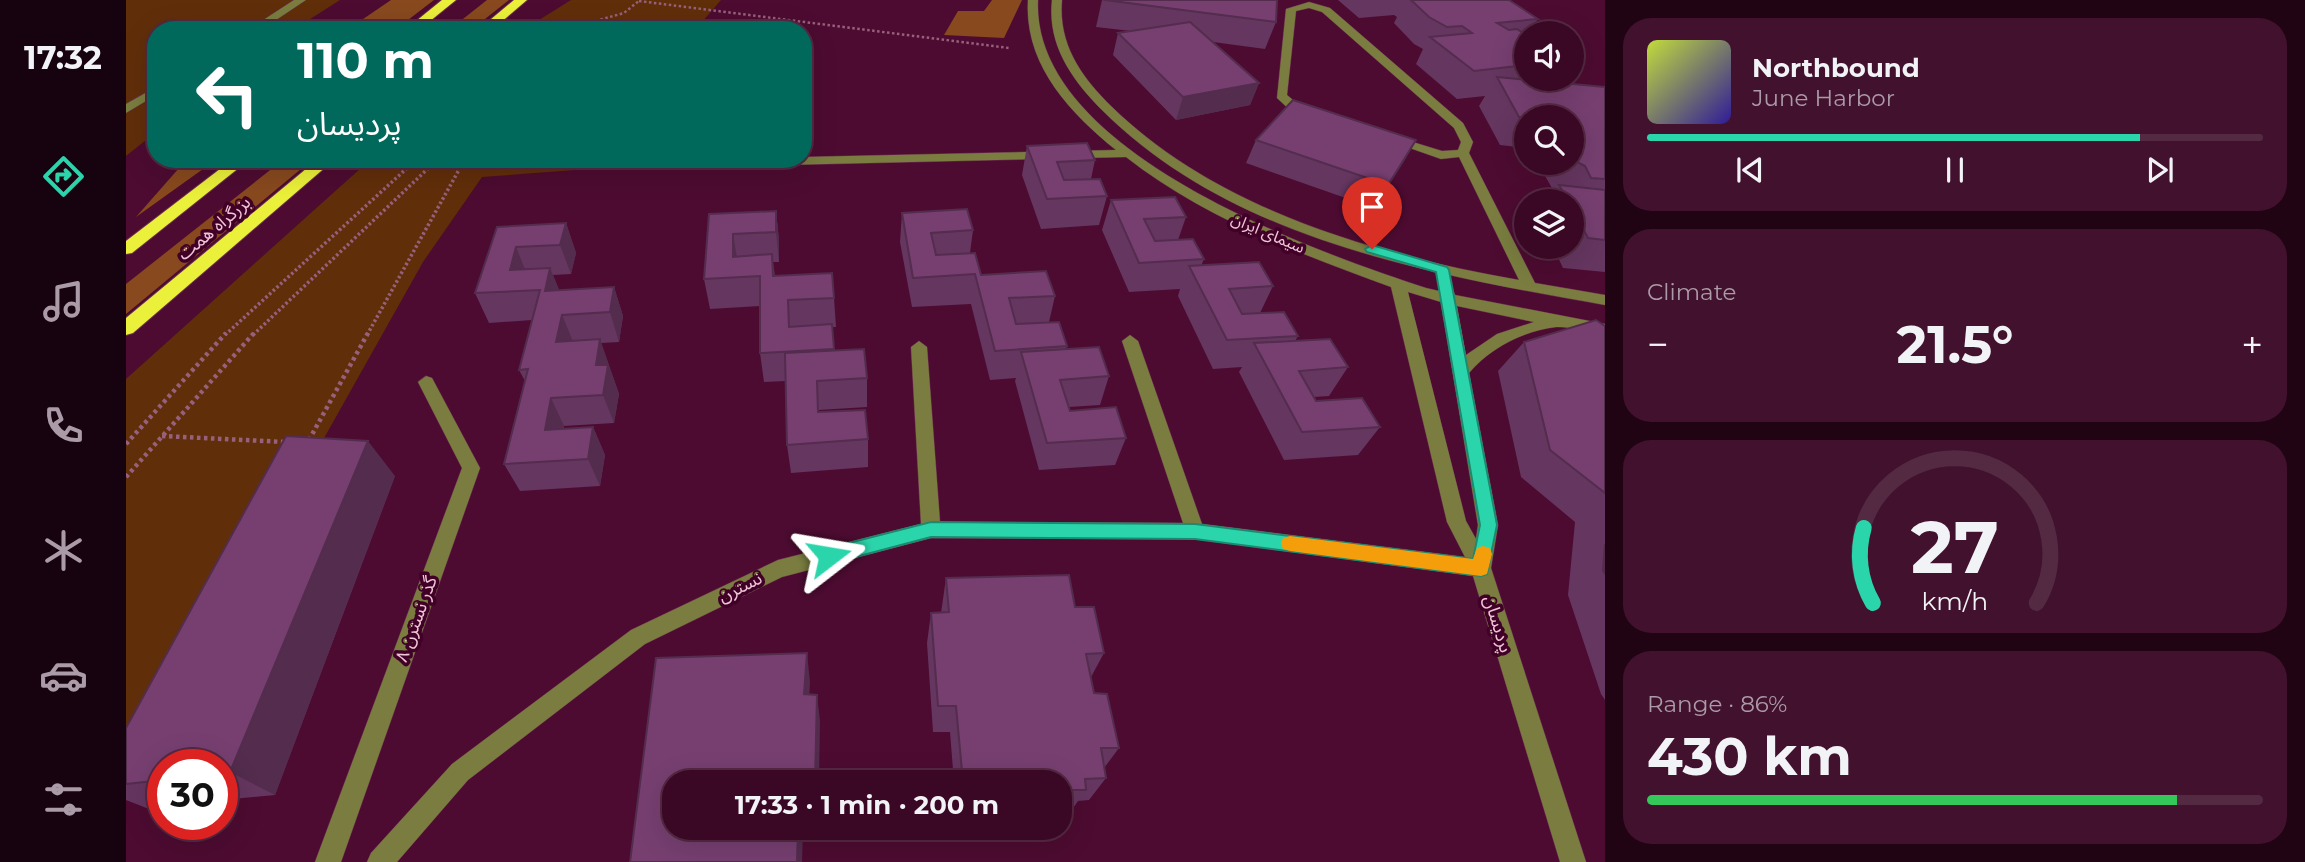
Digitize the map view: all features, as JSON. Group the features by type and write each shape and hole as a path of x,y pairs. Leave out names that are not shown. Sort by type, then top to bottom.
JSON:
{"highway":[{"path":"423,21 450,0"},
{"path":"495,21 521,0"},
{"name":"بزرگراه همت","path":"126,249 231,168"},
{"name":"بزرگراه همت","path":"126,328 317,168"}],"street":[{"path":"267,21 300,0"},
{"name":"سیمای ایران","path":"1033,0 1031,15 1037,50 1053,78 1074,105 1128,153 1176,188 1218,211 1294,246 1398,284 1447,299 1605,330"},
{"name":"سیمای ایران","path":"1057,0 1055,23 1060,43 1081,81 1119,122 1157,151 1201,179 1303,226 1443,270 1605,300"},
{"path":"1321,116 1295,108 1280,96 1291,9 1299,5 1326,10 1460,127 1467,142 1463,153 1529,286"},
{"path":"126,108 147,95"},
{"path":"1374,134 1441,155 1463,153"},
{"path":"812,160 1157,151"},
{"name":"پردیسان","path":"1443,270 1488,525 1481,568 1573,862"},
{"path":"1398,284 1457,522 1481,568"},
{"path":"1462,371 1471,358 1498,339 1559,322"},
{"path":"1129,341 1195,531"},
{"path":"919,346 931,530"},
{"name":"گذر نسترن ۸","path":"328,862 471,468 426,382"},
{"name":"نسترن","path":"380,862 460,772 638,637 778,569 931,530 1195,531 1481,568"}],"path":[{"path":"595,21 624,13 640,1 797,21"},
{"path":"812,23 1009,48"},
{"path":"126,444 231,328 407,168"},
{"path":"126,477 246,342 429,168"},
{"path":"307,444 460,168"},
{"path":"162,436 294,443"}],"shaded area":[{"path":"126,0 340,0 307,21 147,21 147,139 126,156"},
{"path":"391,0 434,0 407,21 360,21"},
{"path":"487,0 509,0 482,21 460,21"},
{"path":"571,0 721,0 703,21 537,21"},
{"path":"992,0 1022,0 1004,38 944,35 958,11 984,11"},
{"path":"179,168 204,168 136,217"},
{"path":"273,168 302,168 126,314 126,284"},
{"path":"361,168 576,168 482,177 423,262 152,749 147,749 147,759 126,801 126,379"}],"building":[{"path":"1105,0 1277,0 1276,22"},
{"path":"1411,0 1509,0 1538,19 1497,23 1509,30 1514,29 1514,66 1474,71 1430,37 1472,33 1462,26 1447,27 1429,17"},
{"path":"1190,22 1259,83 1183,97 1118,33"},
{"path":"1497,77 1514,79 1514,91 1584,91 1584,85 1605,87 1605,179 1591,178 1584,166 1584,105 1514,105 1514,108"},
{"path":"1293,100 1416,140 1388,185 1256,140"},
{"path":"1087,143 1095,160 1057,162 1064,180 1100,179 1107,196 1047,199 1027,146"},
{"path":"1559,185 1605,190 1605,240 1588,238 1584,230 1584,189 1561,189"},
{"path":"1175,197 1186,217 1144,219 1155,241 1193,239 1204,259 1139,263 1111,200"},
{"path":"967,209 973,230 931,233 936,255 975,253 981,275 1046,271 1055,296 1009,298 1016,324 1059,322 1067,346 995,351 975,274 913,278 902,213"},
{"path":"776,211 776,232 733,234 733,257 772,254 773,276 832,273 834,298 788,300 789,327 832,324 834,349 760,353 760,276 704,279 709,214"},
{"path":"566,223 560,245 516,247 510,270 550,268 545,291 614,287 610,312 562,315 556,342 600,339 596,365 608,365 603,395 551,398 545,430 593,427 588,459 504,464 528,369 519,370 540,290 475,293 497,227"},
{"path":"1259,262 1273,286 1229,289 1242,314 1284,312 1298,336 1227,340 1189,266"},
{"path":"1596,320 1605,326 1605,493 1550,450 1524,342"},
{"path":"1330,339 1348,367 1299,371 1316,401 1362,398 1380,427 1302,432 1254,343"},
{"path":"1099,347 1109,376 1060,380 1070,411 1116,407 1126,438 1047,443 1021,352"},
{"path":"864,349 867,378 817,381 818,412 865,410 868,439 787,445 785,353"},
{"path":"286,436 368,441 238,753 238,749 147,749 147,782 126,784 126,728"},
{"path":"1069,575 1075,607 1094,607 1104,653 1086,654 1094,693 1107,694 1119,748 1101,748 1106,778 1085,779 1086,790 1072,790 1072,770 962,770 956,706 938,706 931,613 949,612 946,578"},
{"path":"807,653 804,694 817,695 815,770 662,770 662,840 798,840 797,862 630,862 656,658"}],"slow traffic":[{"path":"1290,543 1481,568 1483,554"}],"route":[{"path":"829,556 931,530 1195,531 1481,568 1488,525 1443,270 1372,249"}]}
